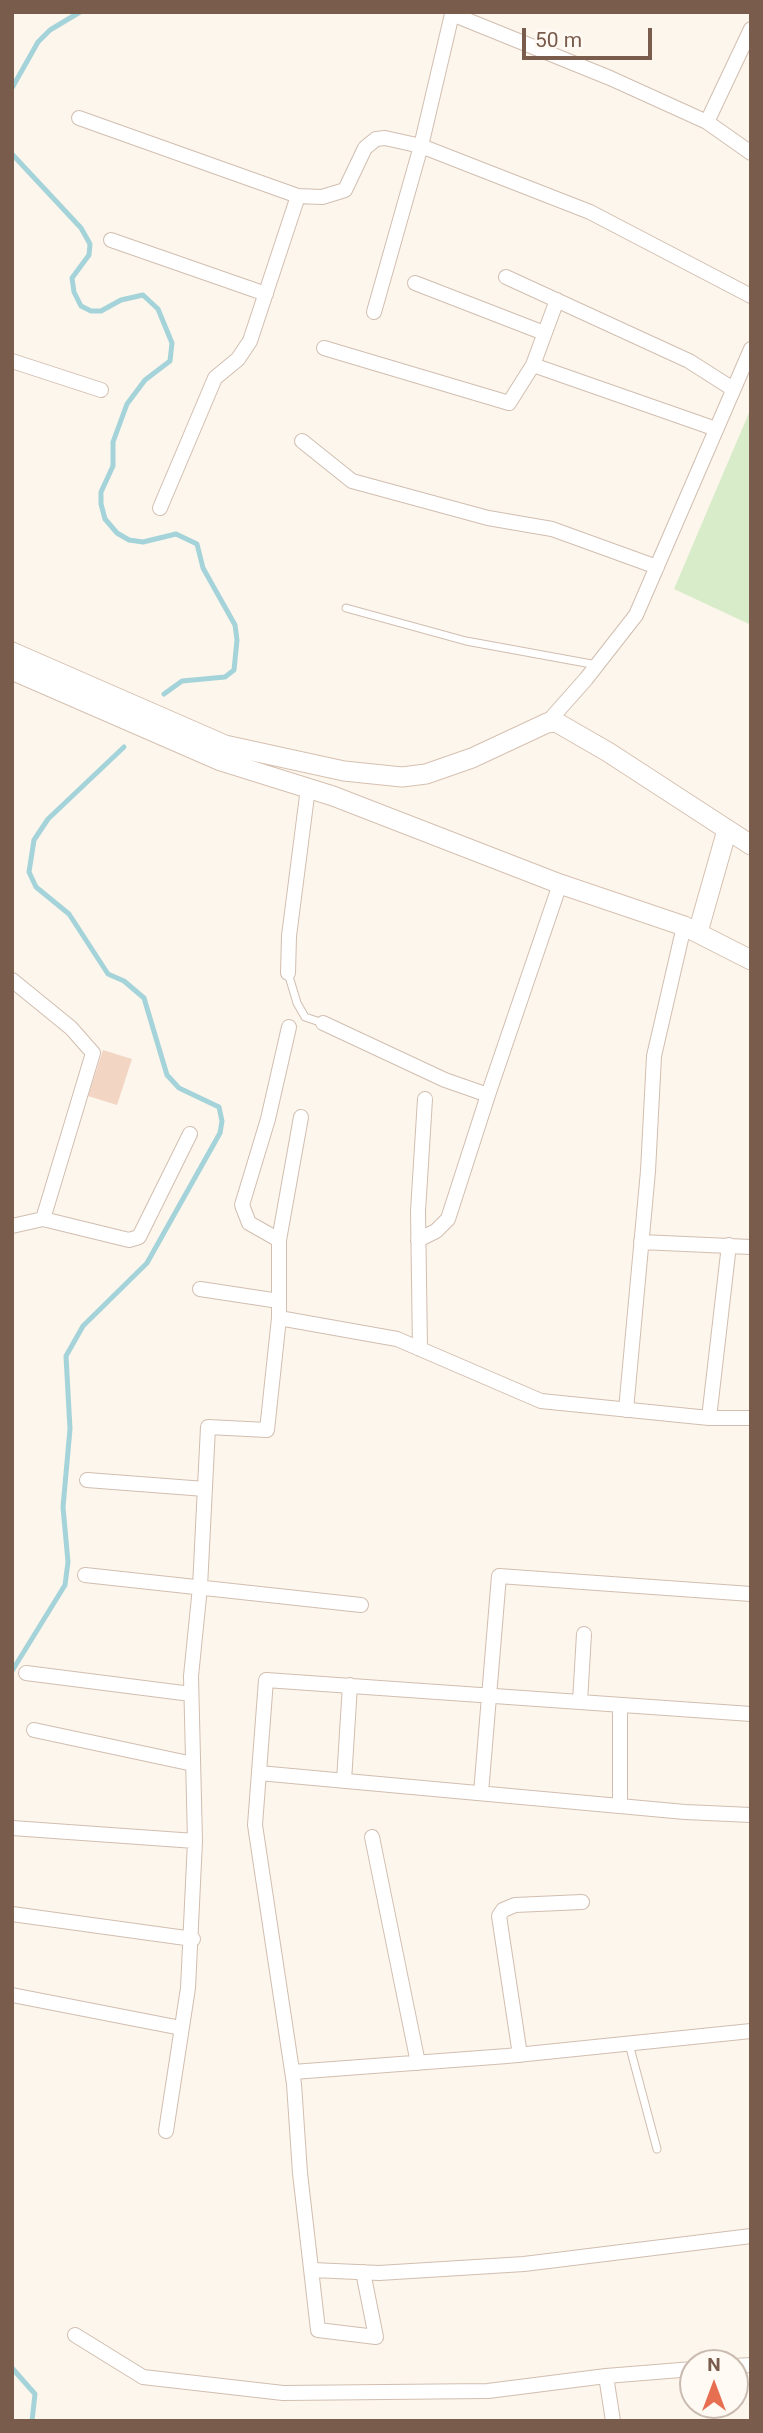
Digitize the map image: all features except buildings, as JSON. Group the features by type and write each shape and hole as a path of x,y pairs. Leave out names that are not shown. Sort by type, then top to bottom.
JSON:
{"main road":[{"path":"12,652 225,745 344,771 402,777 426,774 472,758 547,723 556,722 579,734 751,845"},
{"path":"12,670 221,761 308,788 560,884 691,929 751,960"},
{"path":"691,929 727,830"}],"street":[{"path":"374,312 421,146 452,14 598,73 707,122 751,153"},
{"path":"707,122 751,29"},
{"path":"79,118 298,196 322,197 345,190 365,148 376,139 385,138 421,146 590,212 751,296"},
{"path":"160,508 219,371 244,352 298,196"},
{"path":"111,240 265,293"},
{"path":"506,277 689,361 733,389"},
{"path":"415,284 544,333"},
{"path":"324,348 509,404 533,365 557,300"},
{"path":"547,723 636,615 751,349"},
{"path":"12,361 100,390"},
{"path":"533,365 716,429"},
{"path":"302,441 352,481 488,518 552,529 657,566"},
{"path":"288,973 289,936 308,788"},
{"path":"418,1240 436,1231 448,1219 560,884"},
{"path":"626,1410 654,1056 691,929"},
{"path":"12,980 71,1028 93,1053 43,1219"},
{"path":"323,1023 445,1080 488,1095"},
{"path":"279,1240 250,1223 242,1205 268,1119 289,1027"},
{"path":"420,1349 418,1240 425,1099"},
{"path":"166,2131 192,1939 195,1841 191,1694 200,1587 208,1427 267,1430 279,1318 279,1240 301,1117"},
{"path":"12,1226 43,1219 129,1240 139,1237 190,1134"},
{"path":"641,1242 751,1247"},
{"path":"709,1418 729,1245"},
{"path":"200,1290 279,1301"},
{"path":"279,1318 397,1339 541,1401 709,1418 751,1418"},
{"path":"87,1480 205,1489"},
{"path":"85,1575 361,1605"},
{"path":"481,1793 499,1576 751,1594"},
{"path":"580,1703 584,1634"},
{"path":"26,1673 191,1694"},
{"path":"363,2272 376,2337 318,2330 300,2173 293,2072 255,1825 266,1680 751,1714"},
{"path":"344,1781 350,1685"},
{"path":"620,1705 620,1806"},
{"path":"33,1730 193,1764"},
{"path":"259,1773 620,1806 751,1815"},
{"path":"12,1828 195,1841"},
{"path":"372,1837 418,2063"},
{"path":"520,2055 499,1916 503,1910 515,1905 582,1902"},
{"path":"12,1914 192,1939"},
{"path":"12,1995 181,2028"},
{"path":"293,2072 520,2055 751,2031"},
{"path":"313,2270 363,2272 524,2264 751,2236"},
{"path":"75,2335 143,2377 283,2393 488,2391 679,2370"},
{"path":"606,2376 613,2421"}],"lane":[{"path":"346,608 466,641 597,665"},
{"path":"288,973 297,1003 305,1017 323,1023"},
{"path":"629,2044 657,2149"}],"green space":[{"path":"751,408 751,625 674,589"}],"waterway":[{"path":"12,88 38,42 50,30 80,12"},
{"path":"12,154 81,228 90,244 89,255 72,278 74,292 81,306 91,311 101,311 121,300 143,295 158,309 172,343 170,361 145,380 127,404 113,442 113,466 101,492 101,504 105,519 117,533 129,540 143,542 176,534 197,544 203,568 235,625 237,640 234,670 225,677 182,681 164,694"},
{"path":"12,1671 65,1585 68,1562 63,1507 70,1429 66,1356 83,1326 147,1263 220,1133 222,1121 219,1107 179,1088 167,1075 144,998 124,981 108,974 69,914 36,887 29,872 34,840 48,819 124,747"},
{"path":"12,2368 35,2394 32,2421"}]}
